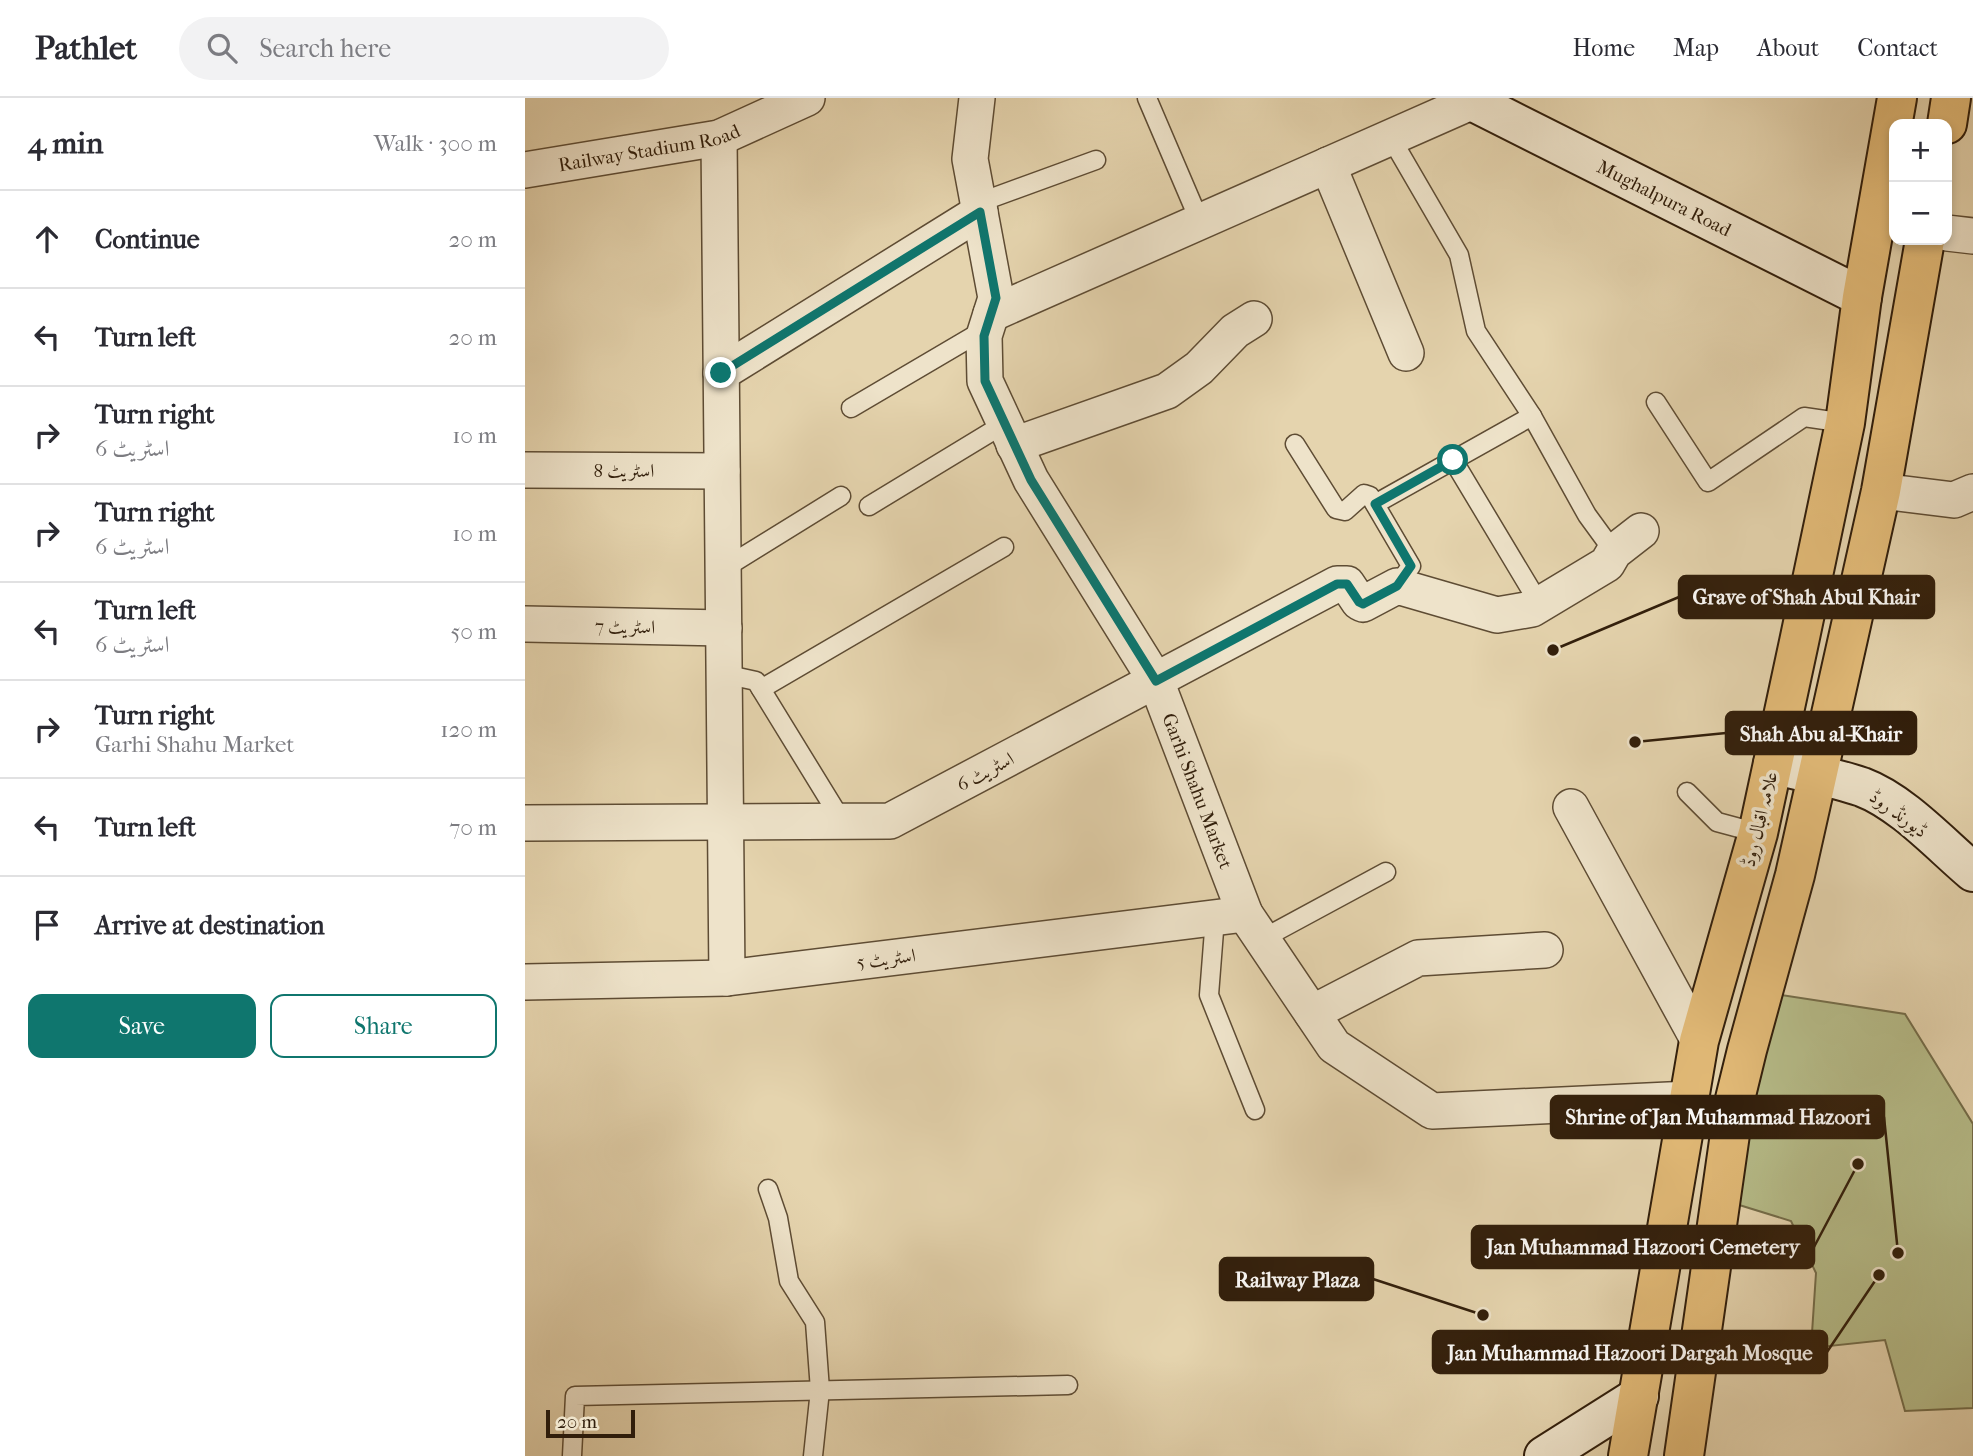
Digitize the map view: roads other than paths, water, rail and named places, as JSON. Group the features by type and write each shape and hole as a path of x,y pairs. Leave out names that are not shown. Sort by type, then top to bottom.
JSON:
{"main road":[{"name":"علامہ اقبال روڈ","path":"1629,1456 1699,1041 1758,833 1845,423 1863,297 1897,98"},
{"path":"1948,119 1951,98"},
{"name":"Mughalpura Road","path":"1470,100 1863,297"},
{"path":"1684,1456 1735,1099 1795,876 1881,491 1924,245"},
{"name":"ڈیورنڈ روڈ","path":"1773,764 1861,787 1881,796 1906,814 1973,873"},
{"path":"1544,1456 1639,1396"}],"street":[{"name":"Railway Stadium Road","path":"525,170 719,138 807,98"},
{"name":"Garhi Shahu Market","path":"977,98 971,159 996,298 984,336 985,381 1031,480 1156,681 1241,924 1312,1013 1334,1046 1432,1111 1690,1099"},
{"path":"989,321 1470,100"},
{"path":"719,138 727,978"},
{"path":"1328,165 1406,353"},
{"path":"721,373 979,208"},
{"path":"1952,234 1973,236"},
{"path":"1009,435 1167,391 1199,368 1235,331 1254,319"},
{"name":"اسٹریٹ 8","path":"525,470 722,471"},
{"path":"1881,491 1954,500 1973,492"},
{"path":"1397,586 1497,615 1532,609 1607,564 1614,552 1641,531"},
{"name":"اسٹریٹ 6","path":"525,823 890,821 1337,584 1347,584 1363,604 1397,586"},
{"name":"اسٹریٹ 7","path":"525,624 724,628"},
{"path":"1571,807 1699,1041"},
{"name":"اسٹریٹ 5","path":"525,982 727,978 1241,924"},
{"path":"1312,1013 1418,958 1545,950"}],"lane":[{"path":"1147,98 1200,222"},
{"path":"1391,138 1459,255 1476,331 1532,416 1587,515 1614,552"},
{"path":"979,208 1096,160"},
{"path":"851,408 989,321"},
{"path":"1655,402 1708,482 1804,417 1845,423"},
{"path":"1375,504 1532,416"},
{"path":"869,506 1009,435"},
{"path":"1295,444 1336,509 1345,511 1367,494 1375,504 1411,566 1397,586"},
{"path":"1453,460 1540,604"},
{"path":"723,569 841,496"},
{"path":"761,689 1004,547"},
{"path":"724,674 756,681 842,821"},
{"path":"1687,792 1717,822 1758,833"},
{"path":"1255,1110 1209,995 1241,924 1386,872"},
{"path":"768,1189 778,1218 789,1281 815,1322 820,1391 813,1456"},
{"path":"572,1456 575,1396 1068,1385"}],"place":[{"name":"Grave of Shah Abul Khair","path":"1553,650"},
{"name":"Shah Abu al-Khair","path":"1635,742"},
{"name":"Jan Muhammad Hazoori Cemetery","path":"1858,1164"},
{"name":"Shrine of Jan Muhammad Hazoori","path":"1898,1253"},
{"name":"Jan Muhammad Hazoori Dargah Mosque","path":"1879,1275"},
{"name":"Railway Plaza","path":"1483,1315"}]}
